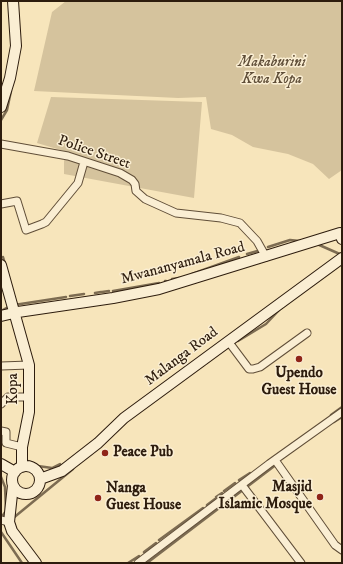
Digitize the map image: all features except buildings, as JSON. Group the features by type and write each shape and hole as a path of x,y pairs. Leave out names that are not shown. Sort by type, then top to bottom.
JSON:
{"street":[{"path":"1,107 10,78 16,46 13,1"},
{"name":"Police Street","path":"1,144 44,151 127,176 135,184 136,191 145,199 176,214 222,218 240,223 257,241 266,257"},
{"path":"1,204 16,201 26,230 46,222 78,183 84,162"},
{"name":"Mwananyamala Road","path":"1,316 159,289 340,233 342,239"},
{"name":"Malanga Road","path":"40,480 62,471 98,442 124,418 342,258"},
{"name":"Kopa","path":"1,264 29,365 29,412 18,470"},
{"path":"228,341 248,369 254,369 260,367 307,333"},
{"path":"1,366 29,365"},
{"path":"1,404 8,397 30,397"},
{"path":"138,563 275,460 342,412"},
{"path":"1,431 6,432 6,443 22,447"},
{"path":"275,460 335,545 342,550"},
{"path":"1,464 18,470 27,466 36,470 40,480 36,491 28,494 17,491 13,484"},
{"path":"18,470 13,484 7,519 15,535 36,563"},
{"path":"242,485 301,563"},
{"path":"7,519 24,494"}],"green space":[{"name":"Makaburini Kwa Kopa","path":"66,1 342,1 342,170 329,179 313,164 288,154 253,147 232,135 211,129 206,97 178,98 34,91 52,12"},
{"path":"51,97 202,102 194,198 64,174 64,151 37,143"}],"waterway":[{"path":"1,120 7,110 11,91"},
{"path":"268,247 290,240 300,241"},
{"path":"317,244 342,255"},
{"path":"247,254 261,250"},
{"path":"3,257 5,264"},
{"path":"192,274 239,257"},
{"path":"172,279 179,278"},
{"path":"113,291 159,283"},
{"path":"102,292 109,291"},
{"path":"95,293 101,292"},
{"path":"70,296 84,294"},
{"path":"14,305 66,297"},
{"path":"1,311 10,306"},
{"path":"238,341 266,324 281,308"},
{"path":"331,415 342,407"},
{"path":"334,422 342,417"},
{"path":"26,460 38,466 52,468 60,464 61,468"},
{"path":"147,563 277,464"},
{"path":"12,519 73,469"},
{"path":"239,480 250,473"},
{"path":"1,477 5,487 6,511 3,515"},
{"path":"224,491 235,483"},
{"path":"216,497 222,493"},
{"path":"207,505 215,499"},
{"path":"159,540 203,508"},
{"path":"1,532 22,563"},
{"path":"144,552 156,543"},
{"path":"128,563 139,556"}],"place":[{"name":"Upendo Guest House","path":"299,359"},
{"name":"Peace Pub","path":"105,453"},
{"name":"Masjid Islamic Mosque","path":"320,497"},
{"name":"Nanga Guest House","path":"98,498"}]}
